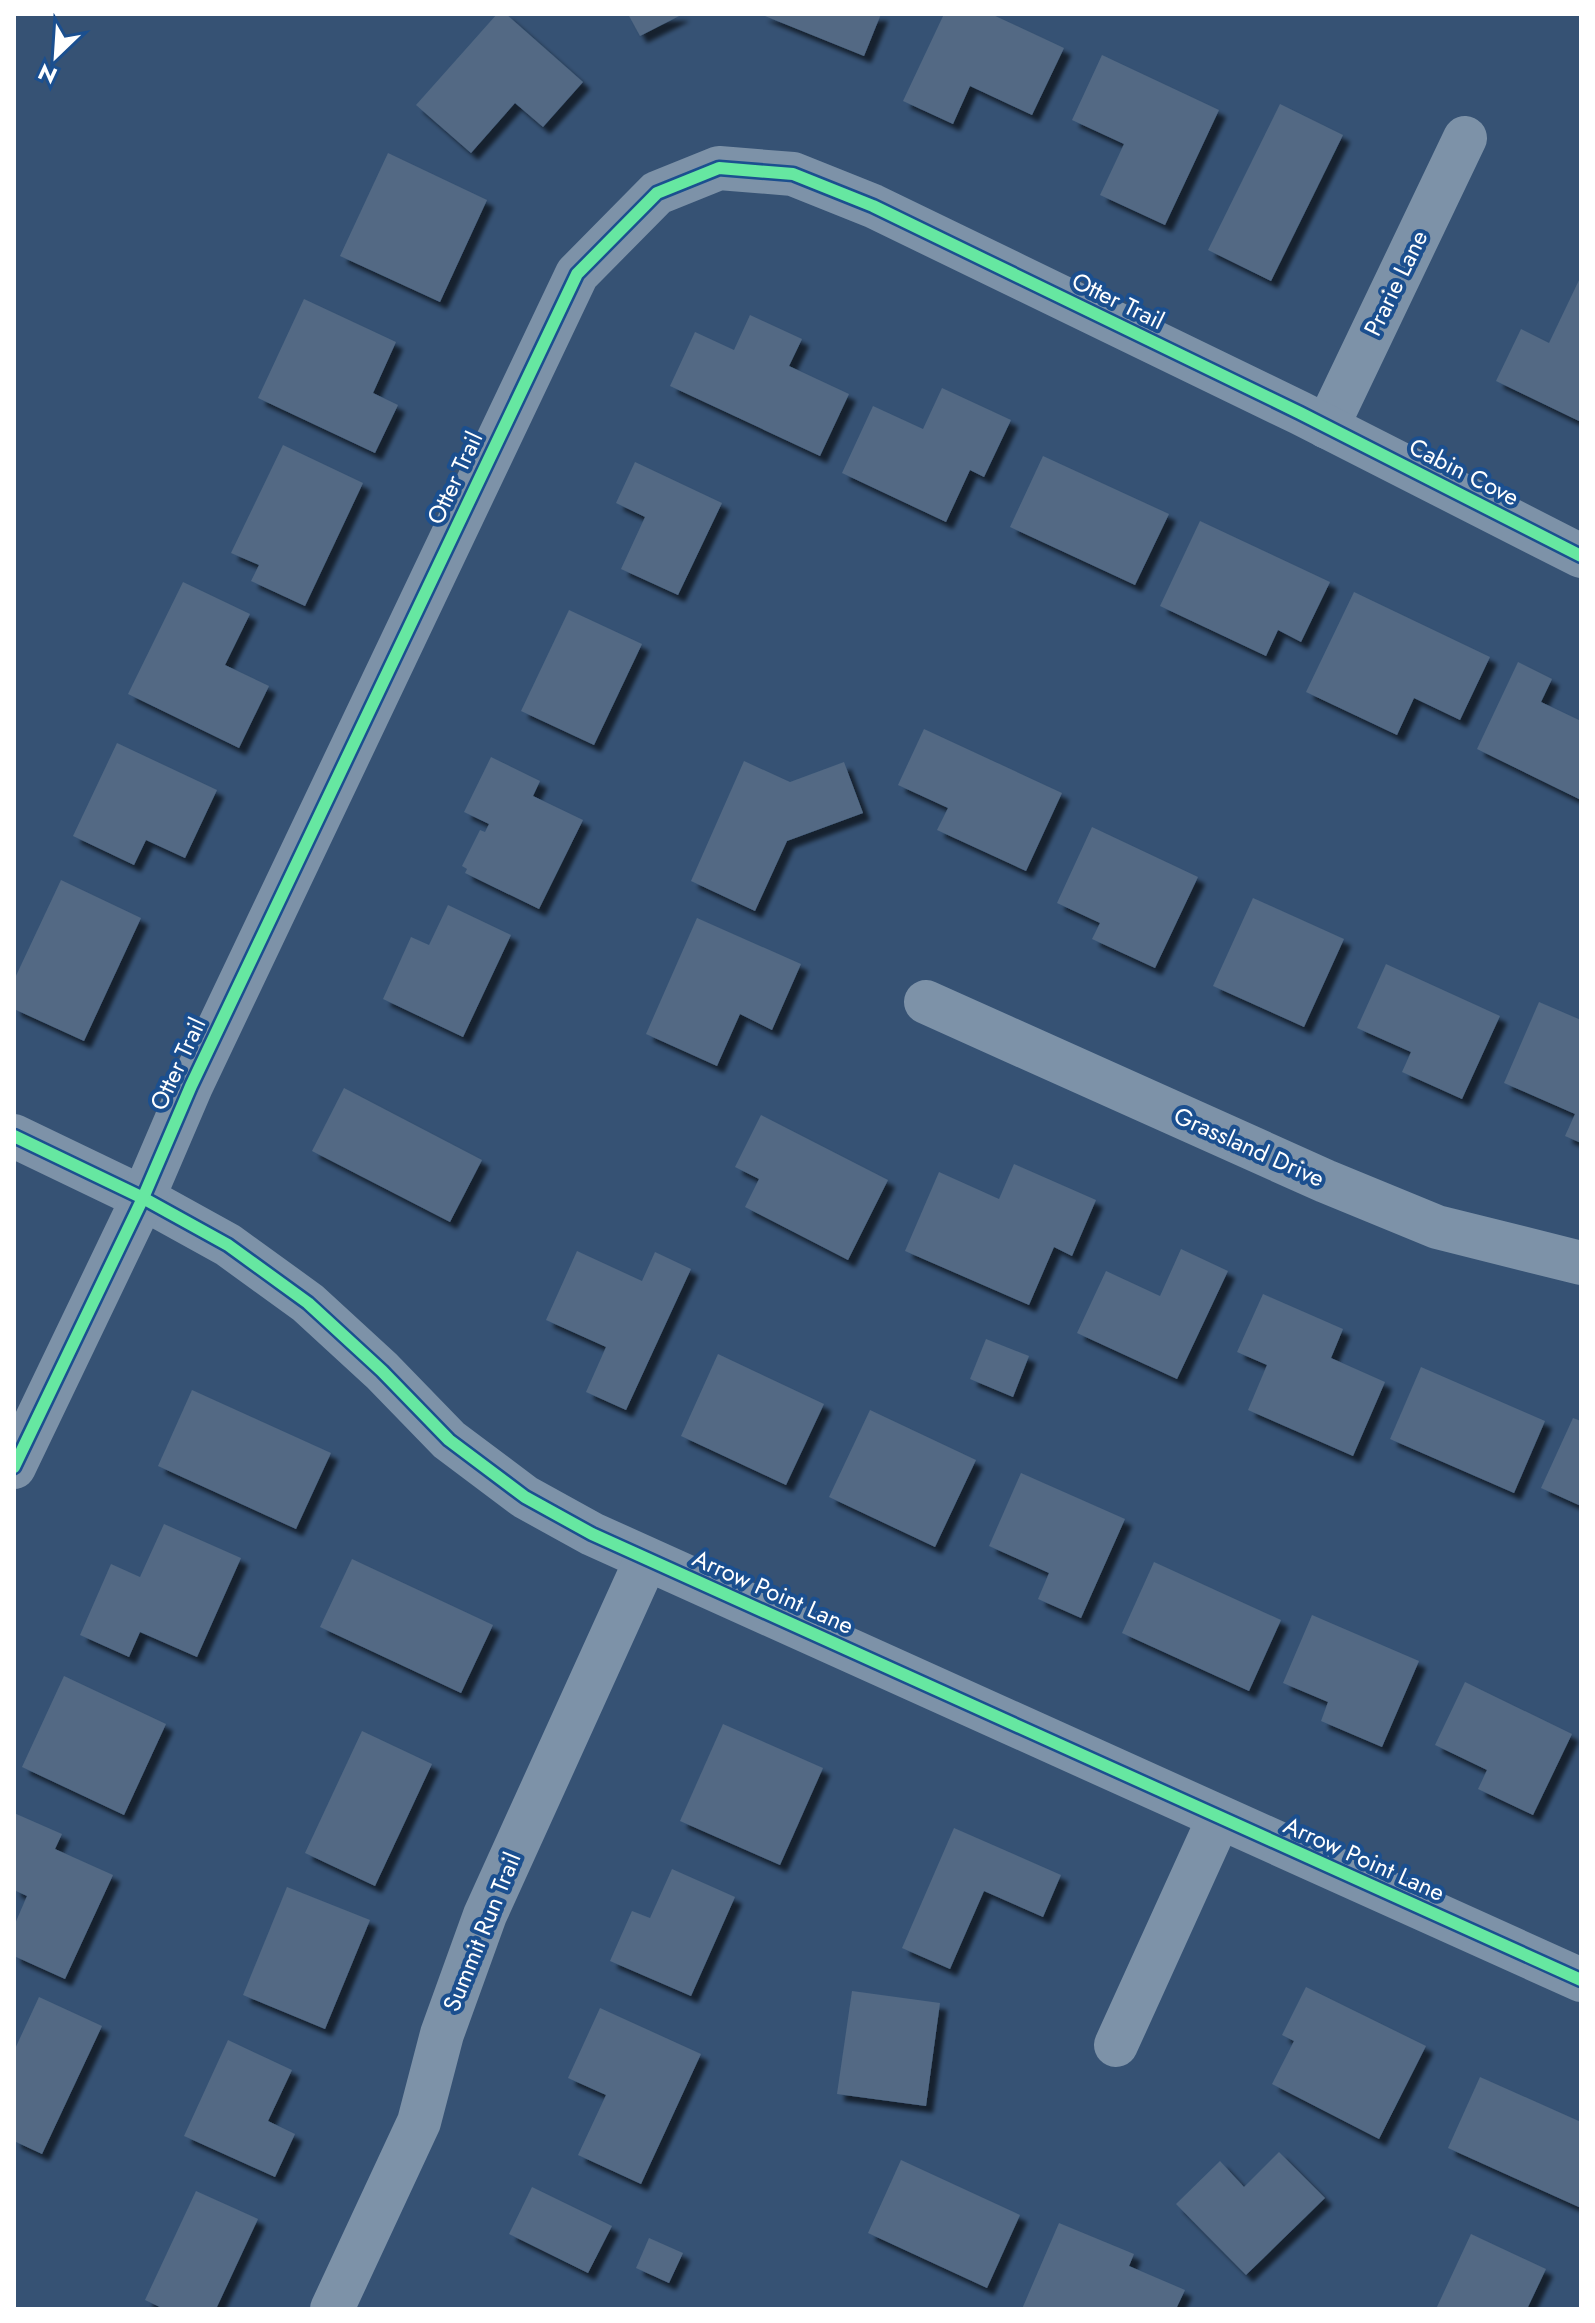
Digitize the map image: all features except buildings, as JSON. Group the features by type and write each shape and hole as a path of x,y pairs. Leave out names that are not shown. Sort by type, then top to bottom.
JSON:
{"street":[{"name":"Prarie Lane","path":"1327,427 1465,138"},
{"name":"Otter Trail","path":"14,1467 143,1198 197,1071 577,274 657,193 719,168 793,174 873,206 1327,427"},
{"name":"Cabin Cove","path":"1327,427 1581,556"},
{"name":"Grassland Drive","path":"926,1002 1325,1181 1437,1227 1581,1263"},
{"name":"Arrow Point Lane","path":"14,1136 143,1198 228,1245 308,1303 382,1371 449,1440 525,1497 592,1534 1581,1980"},
{"name":"Summit Run Trail","path":"332,2309 419,2122 442,2034 485,1915 646,1560"},
{"path":"1116,2045 1219,1818"}],"cycle path":[{"path":"14,1467 143,1198 191,1086 577,274 657,193 719,168 793,174 873,206 1300,413 1581,556"},
{"path":"14,1136 143,1198 228,1245 308,1303 382,1371 449,1440 525,1497 592,1534 1581,1980"}]}
